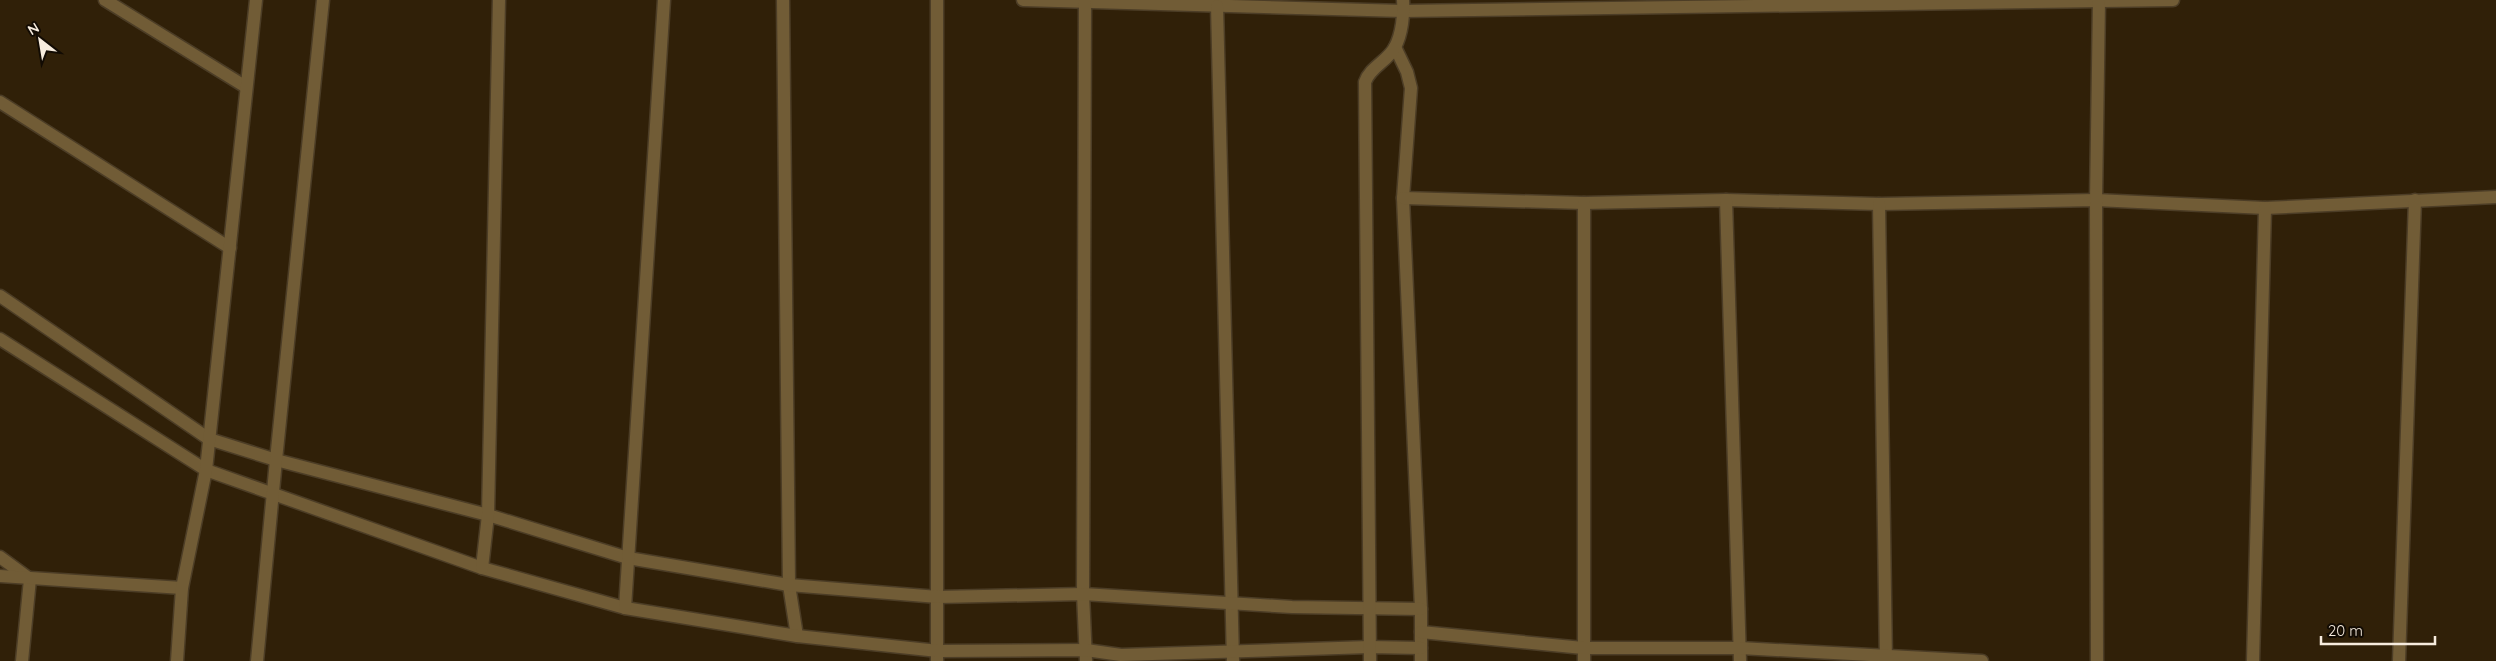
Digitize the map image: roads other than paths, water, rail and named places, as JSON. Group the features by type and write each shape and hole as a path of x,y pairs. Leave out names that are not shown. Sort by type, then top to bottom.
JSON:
{"street":[{"path":"104,0 246,87"},
{"path":"177,661 182,588 206,470 256,0"},
{"path":"257,661 272,492 323,0"},
{"path":"482,568 488,515 499,0"},
{"path":"625,608 664,0"},
{"path":"783,0 790,585 797,636"},
{"path":"937,0 938,656"},
{"path":"1023,0 1217,6 2172,0"},
{"path":"2097,661 2096,200 2099,1"},
{"path":"1085,2 1082,594 1086,656"},
{"path":"1370,661 1368,607 1365,82 1367,76 1395,47 1403,5"},
{"path":"1217,6 1230,603 1233,657"},
{"path":"0,339 206,470 482,568 625,608 797,636 938,656 1121,655 1233,657 1369,647 1421,655 1421,608 1403,198 1411,88 1407,72 1395,47"},
{"path":"0,102 230,248"},
{"path":"1403,198 1584,203 1726,200 1879,204 2096,200 2265,208 2496,197"},
{"path":"1726,200 1740,654"},
{"path":"2399,661 2415,200"},
{"path":"1584,203 1584,661"},
{"path":"1879,204 1886,658"},
{"path":"2253,661 2265,208"},
{"path":"0,296 209,439 276,460 488,515 628,558 790,585 938,597 1082,594 1292,607 1421,608"},
{"path":"0,557 30,579"},
{"path":"0,576 182,588"},
{"path":"22,661 30,579"},
{"path":"1421,632 1583,648 1982,661"}]}
